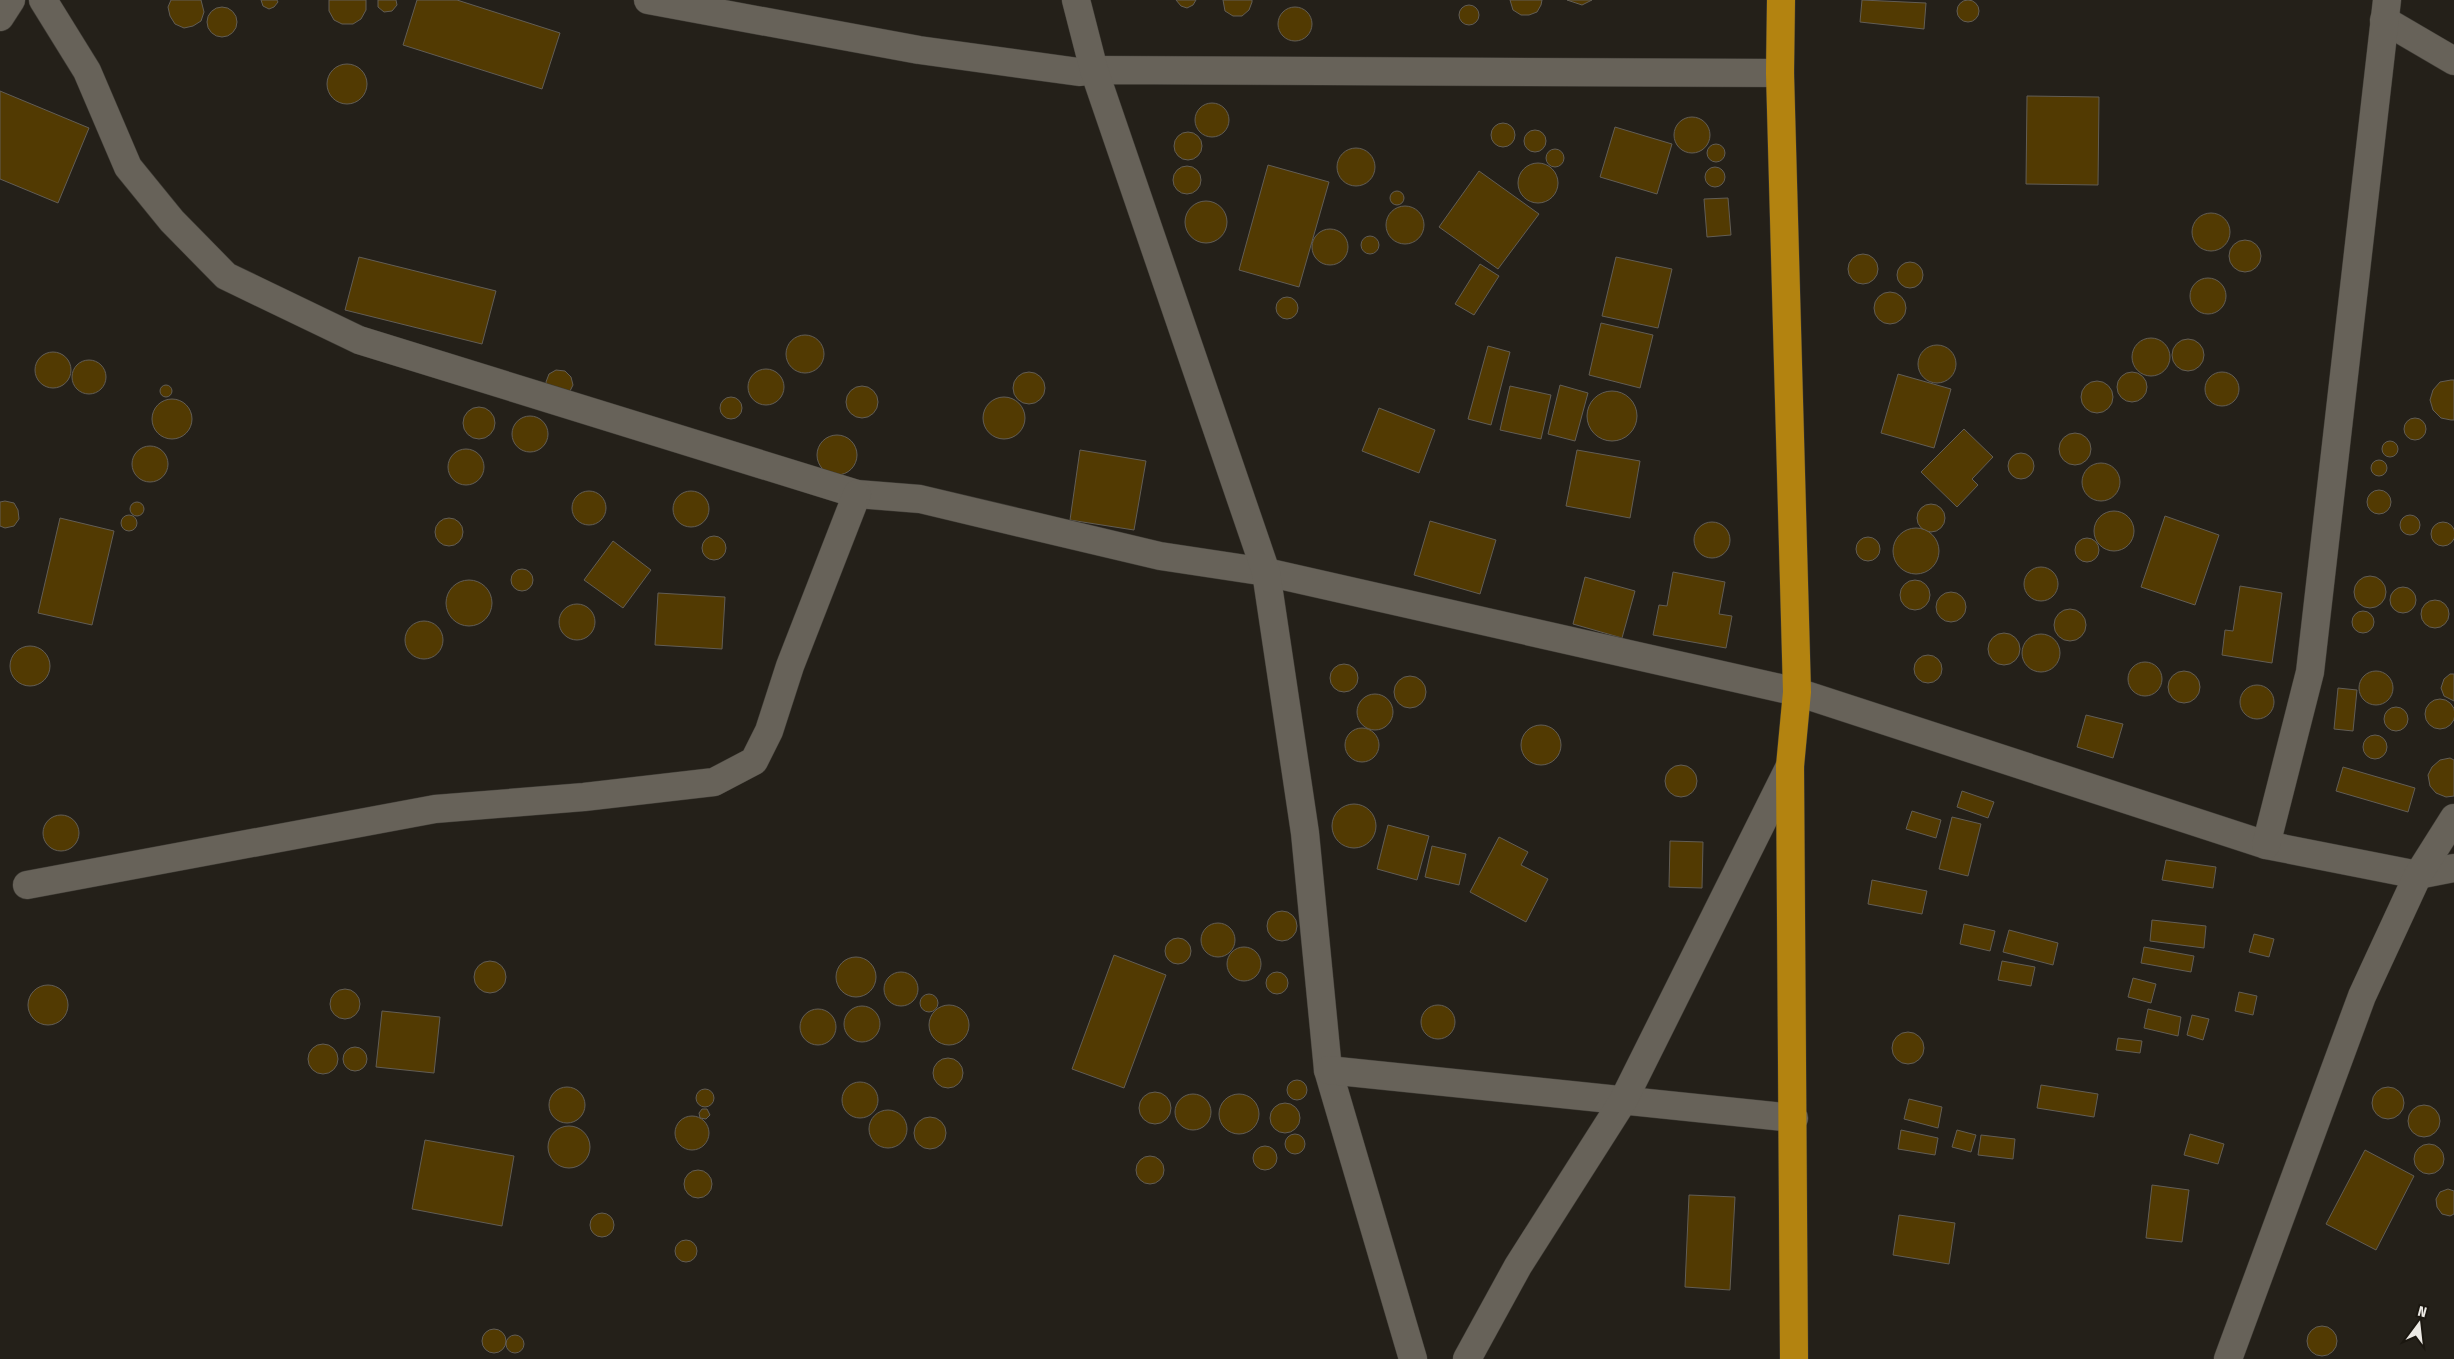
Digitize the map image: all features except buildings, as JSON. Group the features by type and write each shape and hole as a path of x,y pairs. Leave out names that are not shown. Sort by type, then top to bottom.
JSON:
{"highway":[{"path":"1782,0 1780,73 1797,692 1790,766 1794,1118 1794,1359"}],"street":[{"path":"0,17 11,0"},
{"path":"43,0 87,71 128,167 172,221 226,276 359,340 857,494 920,498 1160,556 1266,572 1797,692 2266,845 2418,875 2454,868"},
{"path":"648,0 919,50 1079,72 1094,70 1780,73"},
{"path":"1076,0 1094,70 1266,572 1305,833 1328,1070 1413,1359"},
{"path":"2386,10 2454,61"},
{"path":"2266,845 2310,672 2386,10"},
{"path":"27,885 435,809 584,797 714,782 754,761 769,731 790,666 857,494"},
{"path":"1467,1359 1518,1266 1623,1101 1790,766"},
{"path":"2228,1359 2362,996 2418,875 2454,818"},
{"path":"1328,1070 1794,1118"}]}
